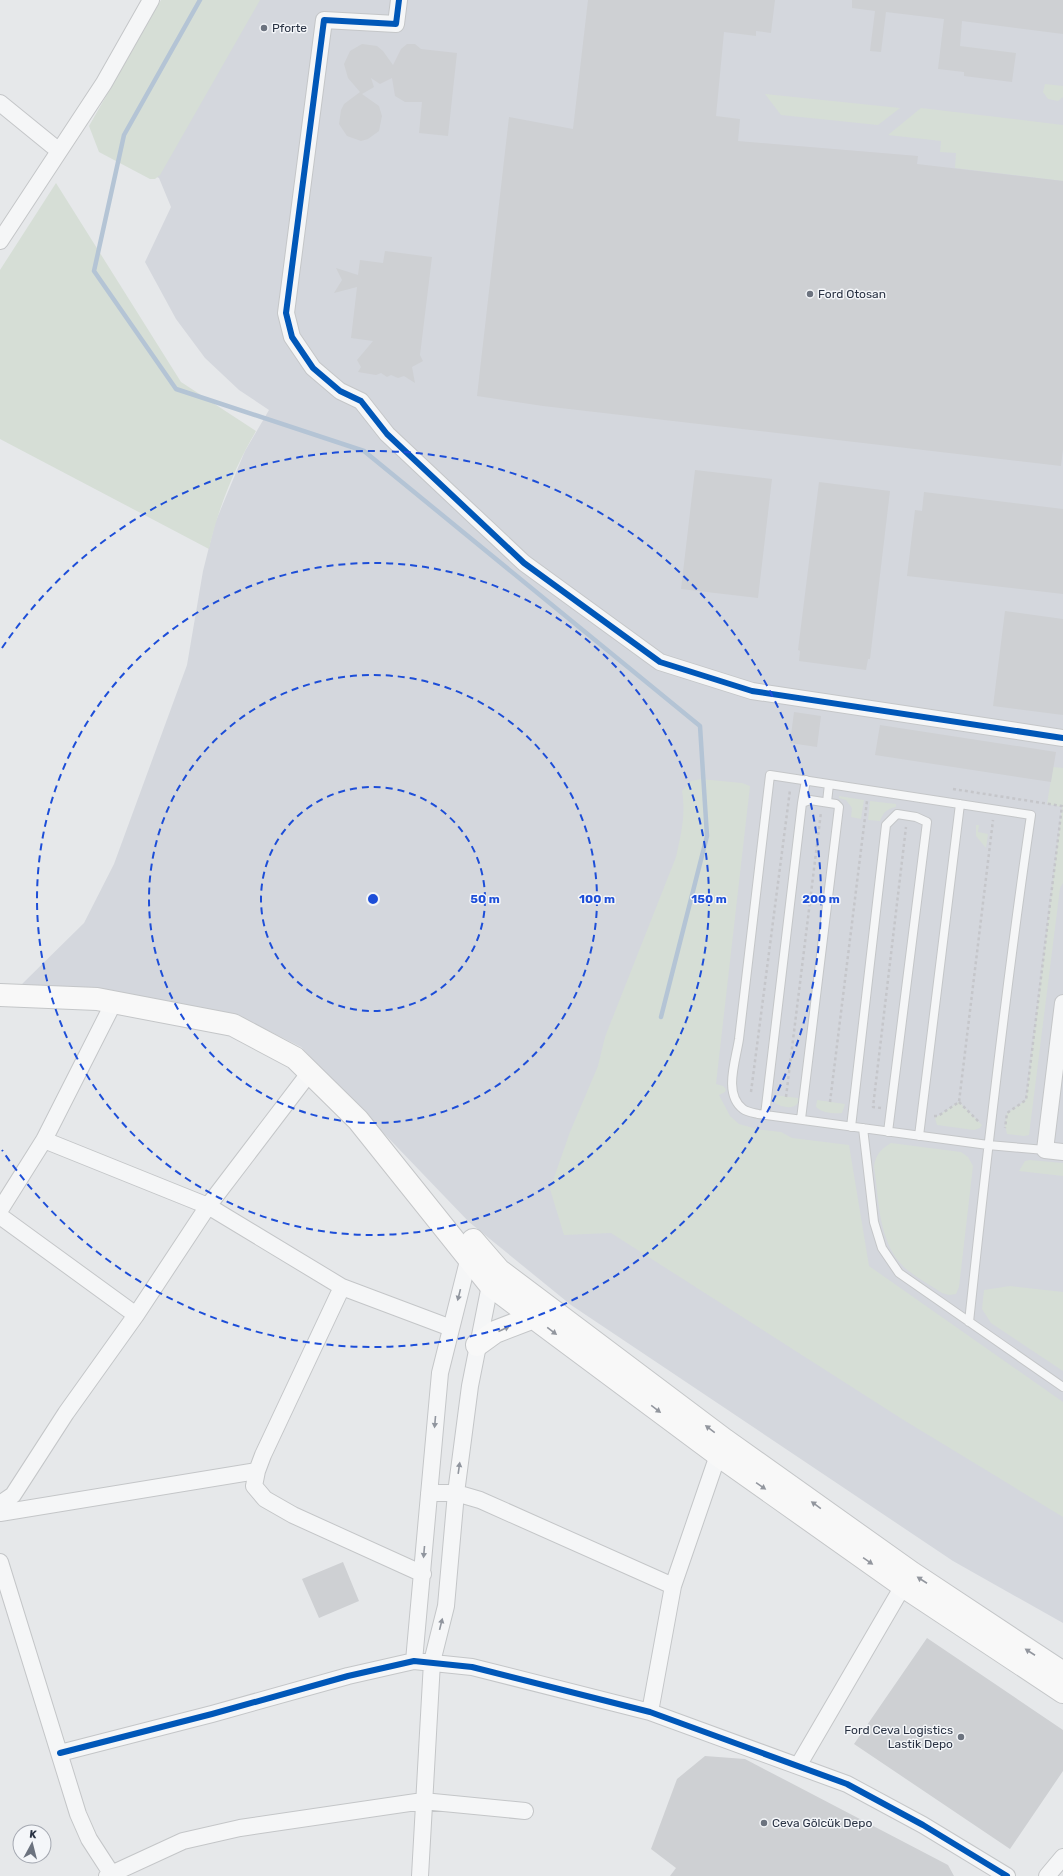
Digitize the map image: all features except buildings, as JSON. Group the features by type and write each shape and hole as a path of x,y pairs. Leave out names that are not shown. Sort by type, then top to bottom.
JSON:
{"main road":[{"path":"0,985 97,988 237,1015 301,1047 365,1113 499,1270 758,1463 912,1573 1063,1673"},
{"path":"0,995 114,1002 233,1025 295,1058 358,1120 490,1285 718,1455 903,1586 1063,1692"},
{"path":"477,1345 496,1332 534,1317"}],"street":[{"path":"0,241 6,220 59,151 104,83 151,0"},
{"path":"399,0 396,24 324,20 286,313 292,338 313,368 340,391 361,401 387,434 524,563 660,662 752,691 1063,738"},
{"path":"0,103 59,151"},
{"path":"0,1210 44,1140 114,1002"},
{"path":"1063,1003 1045,1150 1063,1152"},
{"path":"0,1504 13,1495 66,1413 136,1315 208,1206 310,1072"},
{"path":"44,1140 208,1206 342,1287 452,1328"},
{"path":"0,1216 136,1315"},
{"path":"414,1661 440,1373 468,1257"},
{"path":"420,1876 423,1800 432,1662 446,1606 456,1493 477,1345 490,1285"},
{"path":"342,1287 257,1471 254,1486 265,1499 293,1515 423,1574"},
{"path":"650,1712 673,1586 718,1455"},
{"path":"0,1513 257,1471"},
{"path":"430,1492 456,1493 513,1514 673,1586"},
{"path":"0,1562 78,1814 89,1839 110,1875 183,1842 240,1828 423,1800 525,1811"},
{"path":"798,1766 903,1586"},
{"path":"60,1753 212,1714 348,1676 414,1661 472,1667 650,1712 847,1784 923,1825 1007,1876"},
{"path":"1047,1876 1063,1857"}],"lane":[{"path":"969,1322 988,1145 1031,815 770,775 739,1039 733,1078 733,1095 735,1101 744,1110 765,1115 988,1145 1045,1150"},
{"path":"765,1115 806,780"},
{"path":"825,802 829,784"},
{"path":"802,803 810,800 836,804 839,807 802,1119"},
{"path":"919,1136 960,804"},
{"path":"851,1127 886,825 897,814 907,815 927,822 888,1132"},
{"path":"863,1128 874,1222 882,1248 899,1273 1063,1387"}],"path":[{"path":"953,789 1062,806 1026,1100 1007,1113 1005,1128"},
{"path":"751,1092 789,790 804,791"},
{"path":"830,1102 867,799 871,800"},
{"path":"786,1097 825,802"},
{"path":"934,1116 938,1116 959,1102 995,809"},
{"path":"873,1107 907,815"},
{"path":"959,1102 982,1125"}],"shaded area":[{"path":"161,0 260,0 160,175 155,179 150,179 99,152 89,126"},
{"name":"Ford Otosan","path":"165,0 1063,0 1063,1623 953,1561 571,1305 469,1222 301,1047 237,1015 97,988 20,986 84,923 114,864 187,665 203,571 215,523 245,451 269,410 239,390 205,358 176,319 145,262 171,207 159,178 99,150"},
{"path":"1045,84 1063,86 1063,97 1058,101 1048,99 1043,92"},
{"path":"765,94 900,108 878,125 781,115"},
{"path":"921,108 1063,125 1063,181 955,168 956,153 940,152 941,141 888,135"},
{"path":"56,183 181,382 256,431 241,459 222,503 209,549 0,439 0,270"},
{"path":"1053,767 1063,768 1063,883 1060,888 1029,1135 1024,1136 1007,1134 1005,1125 1007,1113 1026,1100 1062,807 1047,804"},
{"path":"701,779 742,783 750,786 716,1084 723,1086 726,1089 725,1092 719,1095 730,1116 739,1124 757,1129 781,1132 792,1138 849,1145 869,1266 1063,1402 1063,1517 902,1419 611,1233 564,1235 550,1189 570,1132 598,1066 605,1037 676,857 683,816 682,791 691,781"},
{"path":"839,796 864,800 861,819 851,817 852,808 846,800 839,798"},
{"path":"870,801 896,804 896,807 885,812 880,821 868,820"},
{"path":"976,825 979,825 978,832 988,834 986,848 976,836"},
{"path":"774,1095 798,1098 798,1103 793,1107 780,1106 775,1103"},
{"path":"817,1100 845,1104 842,1113 828,1113 821,1111 816,1107"},
{"path":"959,1102 982,1125 980,1128 974,1130 937,1125 935,1118"},
{"path":"891,1143 961,1152 968,1157 973,1166 959,1287 956,1294 949,1295 942,1293 913,1274 895,1257 889,1245 881,1220 874,1166 876,1158 880,1152 884,1147"},
{"path":"1030,1160 1063,1163 1063,1176 1019,1171 1025,1161"},
{"path":"1010,1286 1063,1292 1063,1371 991,1323 982,1309 984,1290"}],"waterway":[{"path":"200,0 124,135 94,271 176,389 364,451 700,726 707,836 661,1017"}],"cycle path":[{"path":"399,0 396,24 324,20 286,313 292,337 313,368 340,391 361,401 387,434 524,563 660,662 752,691 1063,738"},
{"path":"60,1753 212,1714 348,1676 414,1661 472,1667 650,1712 847,1784 923,1825 1007,1876"}],"place":[{"name":"Pforte","path":"264,28"},
{"name":"Ford Otosan","path":"810,294"},
{"name":"Ford Ceva Logistics Lastik Depo","path":"961,1737"},
{"name":"Ceva Gölcük Depo","path":"764,1823"}]}
